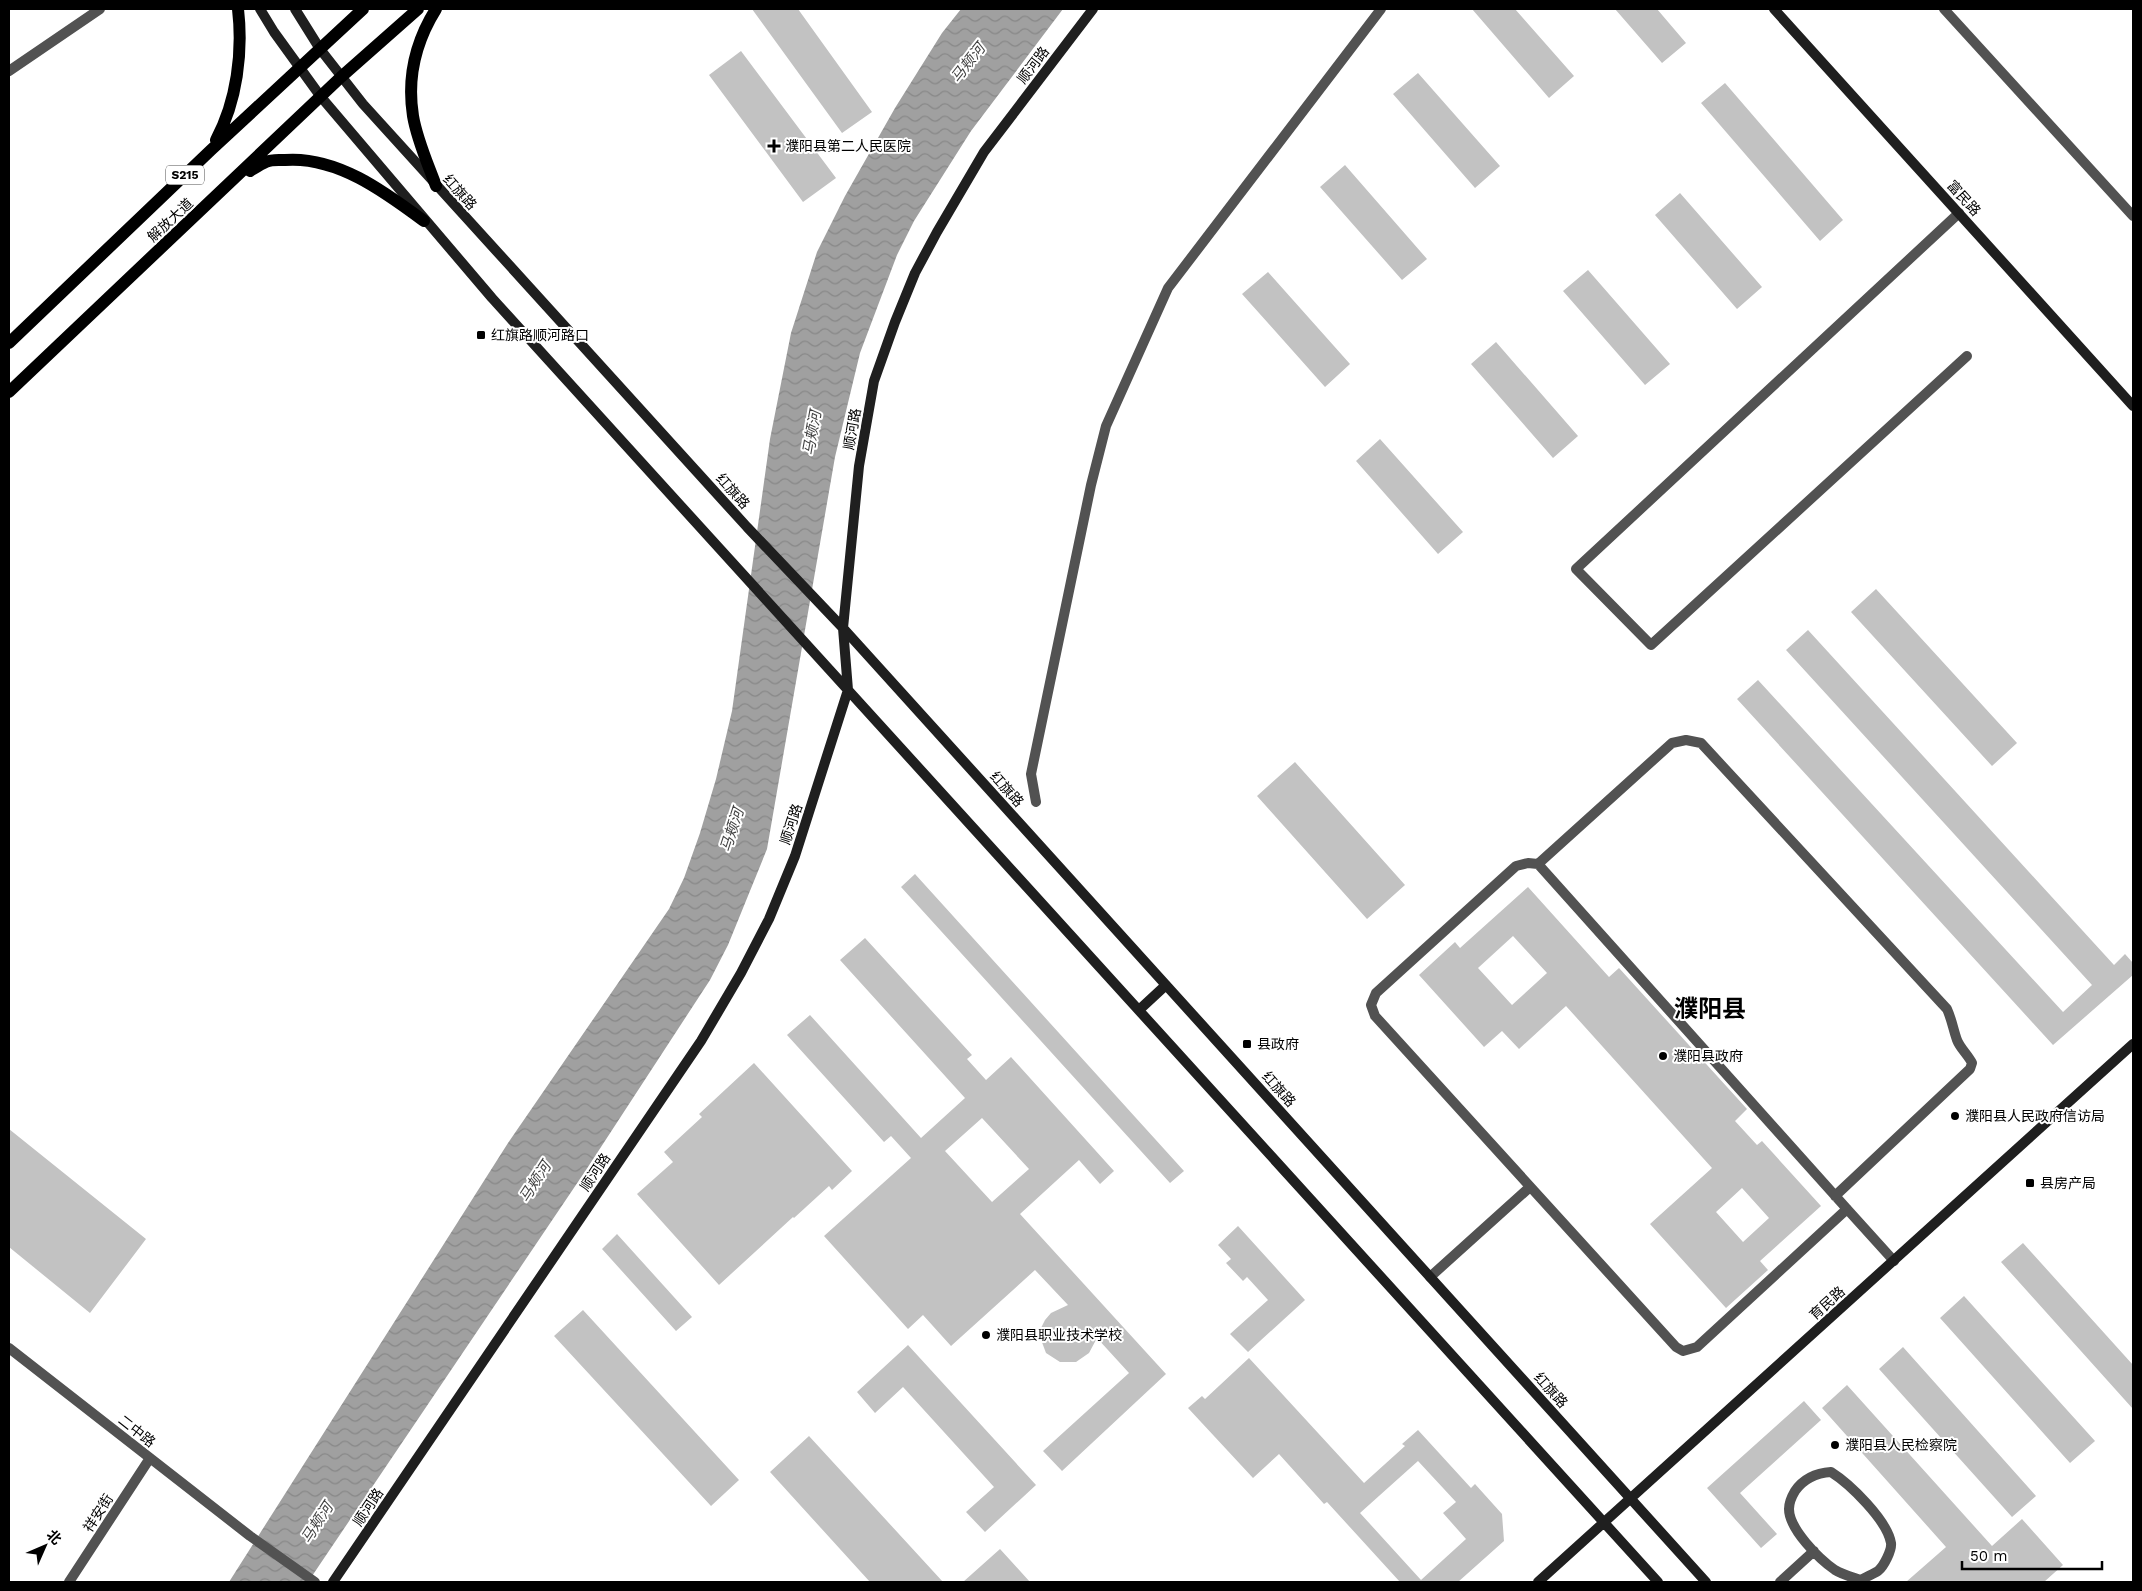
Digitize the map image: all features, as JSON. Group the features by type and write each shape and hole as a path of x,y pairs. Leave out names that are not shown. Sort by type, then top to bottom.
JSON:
{"main road":[{"path":"211,150 228,113 239,54 240,28 238,9"},
{"path":"260,9 299,68 321,97 424,221 492,298 1658,1582"},
{"name":"红旗路","path":"295,9 320,49 341,77 436,186 747,527 843,628 1706,1582"},
{"name":"解放大道","path":"9,342 363,9"},
{"name":"解放大道","path":"9,392 341,77 418,9"},
{"path":"436,9 426,25 416,53 411,87 414,117 436,186"},
{"name":"顺河路","path":"333,1582 701,1041 741,973 769,919 795,856 848,690 843,628 859,466 874,381 894,322 915,273 984,152 1094,9"},
{"name":"富民路","path":"1774,9 2133,406"},
{"path":"234,180 268,161 296,159 327,165 363,180 424,221"},
{"path":"1139,1010 1166,985"},
{"name":"育民路","path":"1538,1582 2133,1044"}],"street":[{"path":"9,71 100,9"},
{"path":"1036,802 1031,774 1091,485 1106,426 1168,288 1381,9"},
{"path":"1944,9 2133,216"},
{"path":"1959,213 1576,569 1651,645 1967,356"},
{"path":"1538,864 1672,743 1686,740 1700,743 1947,1009 1953,1021 1958,1042 1972,1063 1970,1070 1835,1196"},
{"path":"1847,1209 1697,1346 1683,1351 1676,1347 1375,1016 1371,1005 1376,993 1516,866 1528,863 1538,864 1894,1261"},
{"path":"1430,1277 1530,1186"},
{"name":"二中路","path":"9,1348 250,1536 315,1582"},
{"name":"祥安街","path":"69,1582 150,1458"},
{"path":"1817,1472 1831,1472 1842,1479 1867,1505 1883,1524 1892,1544 1889,1554 1879,1570 1861,1580 1835,1570 1814,1552 1794,1527 1789,1509 1792,1497 1800,1484 1817,1472"},
{"path":"1780,1582 1814,1552"}],"water":[{"name":"马颊河","path":"961,9 1063,9 971,131 914,221 897,255 860,353 835,457 767,849 728,945 710,980 586,1170 308,1582 229,1582 508,1143 669,909 684,878 716,779 732,711 770,439 791,333 817,252 845,196 895,108 942,33"}],"building":[{"path":"752,9 798,9 872,112 842,133"},
{"path":"1472,9 1515,9 1574,76 1549,98"},
{"path":"1615,9 1657,9 1686,43 1662,63"},
{"path":"741,51 836,178 803,202 709,75"},
{"path":"1418,73 1500,166 1475,188 1393,94"},
{"path":"1725,83 1843,220 1820,241 1701,103"},
{"path":"1345,165 1427,259 1402,280 1320,187"},
{"path":"1680,193 1762,287 1737,309 1655,215"},
{"path":"1588,270 1670,364 1645,385 1563,291"},
{"path":"1268,272 1350,364 1325,387 1242,294"},
{"path":"1496,342 1578,436 1553,458 1471,364"},
{"path":"1380,439 1463,532 1438,554 1356,461"},
{"path":"1876,589 2017,743 1992,766 1851,612"},
{"path":"1808,630 2114,965 2125,954 2133,963 2133,975 2053,1045 1737,699 1758,680 2063,1012 2092,985 1786,650"},
{"path":"1295,762 1405,885 1367,919 1257,796"},
{"path":"915,874 1184,1171 1170,1183 901,887"},
{"path":"1528,887 1609,977 1619,968 1747,1109 1735,1121 1757,1145 1762,1141 1821,1206 1760,1261 1768,1270 1726,1308 1650,1224 1712,1168 1566,1006 1519,1049 1502,1031 1484,1047 1419,975 1455,942 1460,948","holes":["1513,936 1547,973 1512,1005 1478,968","1742,1188 1769,1218 1743,1242 1716,1212"]},
{"path":"865,938 972,1055 967,1059 986,1080 1011,1057 1114,1171 1100,1184 1079,1160 1020,1214 1166,1374 1062,1471 1043,1451 1129,1373 1097,1338 1089,1353 1076,1362 1060,1362 1046,1353 1040,1337 1041,1328 1051,1313 1068,1305 1035,1270 951,1346 923,1315 908,1329 824,1236 911,1158 891,1136 884,1142 787,1035 810,1015 921,1138 965,1098 840,960","holes":["982,1118 1029,1169 992,1202 945,1151"]},
{"path":"754,1063 852,1171 832,1190 829,1186 719,1285 637,1194 673,1162 664,1152 702,1117 699,1114"},
{"path":"9,1129 146,1239 90,1313 9,1247"},
{"path":"1238,1226 1305,1300 1248,1352 1230,1334 1268,1300 1247,1277 1243,1281 1226,1263 1231,1259 1218,1245"},
{"path":"617,1234 692,1317 676,1331 602,1249"},
{"path":"2023,1243 2133,1365 2133,1409 2001,1262"},
{"path":"1964,1296 2095,1441 2070,1463 1940,1318"},
{"path":"583,1310 739,1480 711,1506 554,1336"},
{"path":"908,1345 1036,1485 985,1532 966,1512 994,1487 903,1387 875,1413 857,1392"},
{"path":"1903,1347 2036,1496 2012,1517 1879,1369"},
{"path":"1249,1358 1364,1483 1405,1446 1402,1444 1418,1430 1471,1488 1475,1484 1502,1514 1504,1541 1458,1582 1400,1582 1327,1502 1324,1504 1279,1454 1253,1478 1188,1408 1202,1396 1205,1399","holes":["1418,1461 1456,1502 1443,1513 1466,1539 1421,1580 1360,1513"]},
{"path":"1847,1385 1992,1546 2022,1519 2063,1565 2044,1582 1906,1582 1946,1547 1822,1408"},
{"path":"1804,1401 1821,1420 1740,1493 1777,1534 1761,1548 1707,1488"},
{"path":"809,1436 943,1582 870,1582 770,1472"},
{"path":"1000,1549 1030,1582 963,1582"}],"place":[{"name":"濮阳县第二人民医院","path":"774,146"},
{"name":"红旗路顺河路口","path":"481,335"},
{"name":"县政府","path":"1247,1044"},
{"name":"濮阳县政府","path":"1663,1056"},
{"name":"濮阳县人民政府信访局","path":"1955,1116"},
{"name":"县房产局","path":"2030,1183"},
{"name":"濮阳县职业技术学校","path":"986,1335"},
{"name":"濮阳县人民检察院","path":"1835,1445"}],"district":[{"name":"濮阳县","path":"1710,1009"}]}
